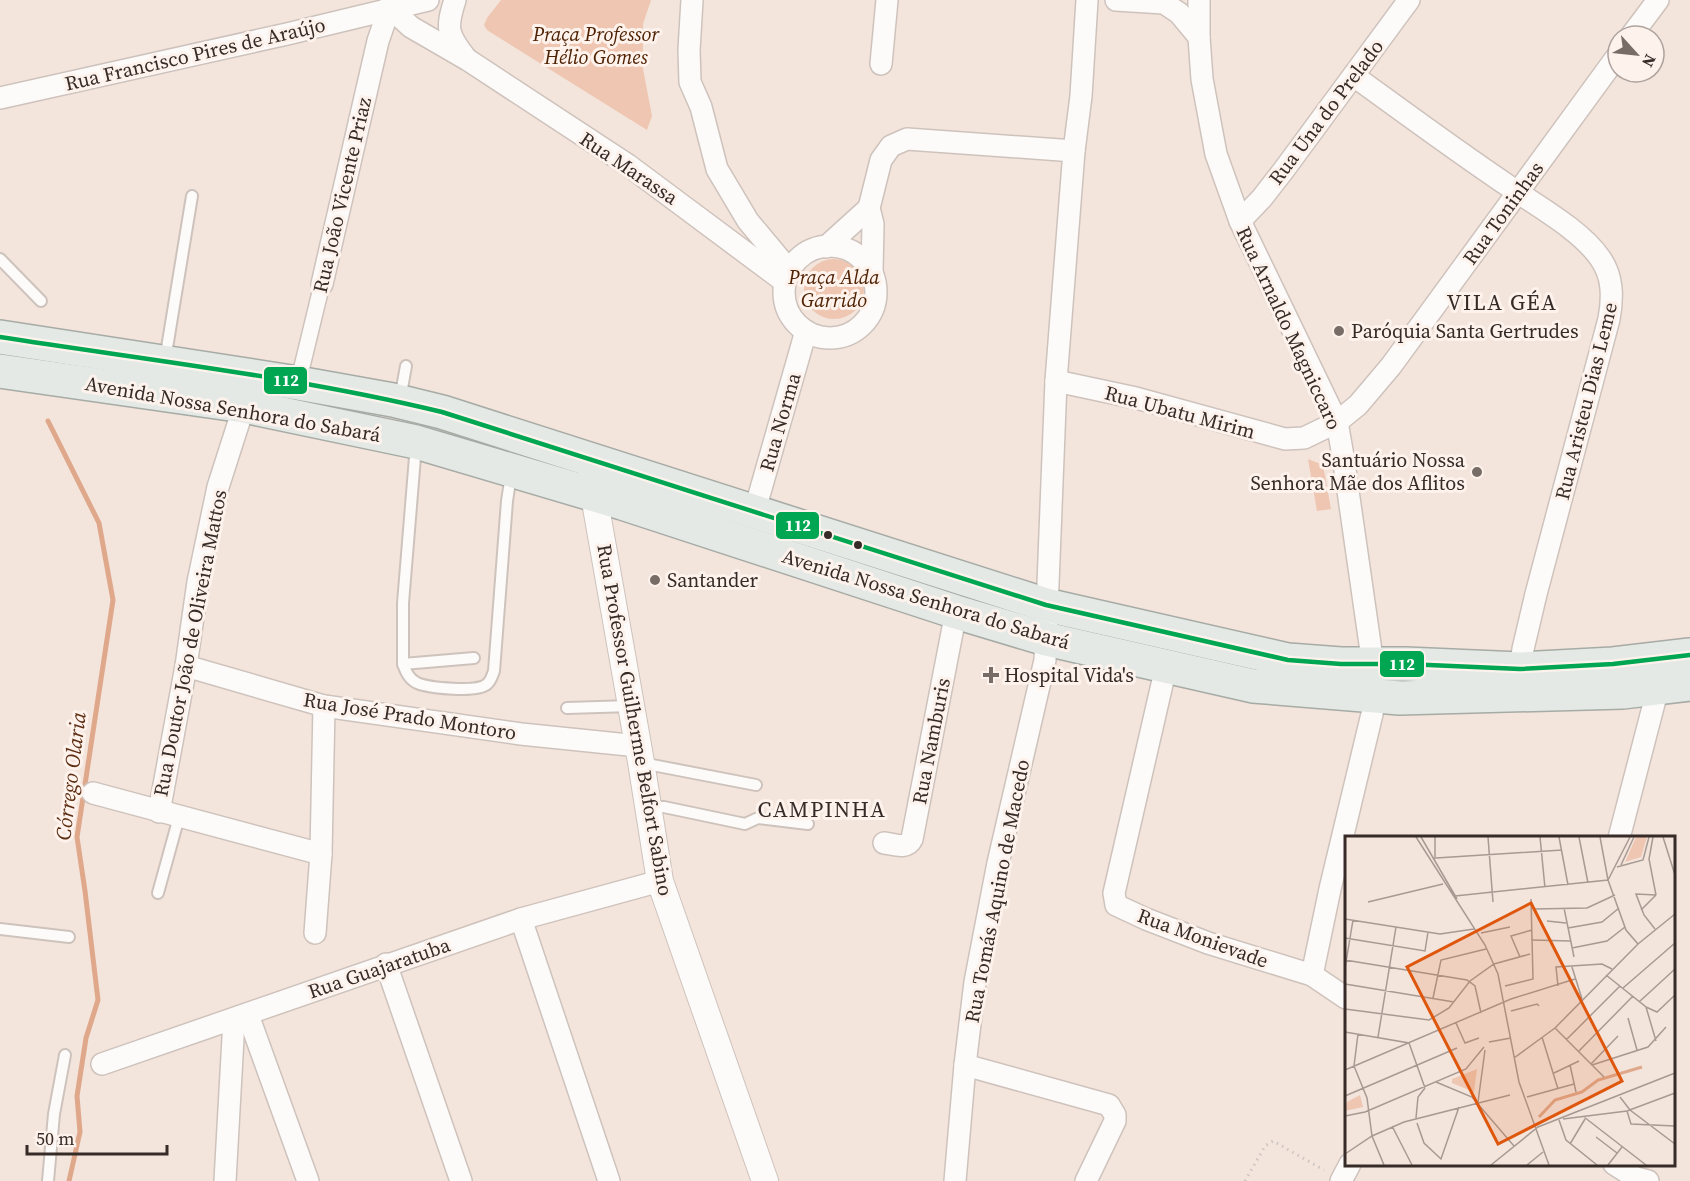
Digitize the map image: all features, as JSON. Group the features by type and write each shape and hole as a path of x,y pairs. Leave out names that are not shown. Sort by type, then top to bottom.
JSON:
{"main road":[{"path":"0,321 11,330 34,342"},
{"name":"Avenida Nossa Senhora do Sabará","path":"0,338 298,383 442,412 1046,605 1288,660 1520,669 1613,664 1690,655"},
{"path":"0,359 89,351"},
{"name":"Avenida Nossa Senhora do Sabará","path":"0,371 244,406 416,442 512,469 956,612 1047,639 1252,686 1375,697 1529,696 1623,692 1690,684"}],"street":[{"name":"Rua Francisco Pires de Araújo","path":"0,98 287,34 391,4 428,0"},
{"name":"Rua Marassa","path":"455,0 449,32 452,40 468,60"},
{"path":"692,0 690,82 701,107 717,169 748,221 787,276"},
{"path":"881,64 887,0"},
{"name":"Rua Tomás Aquino de Macedo","path":"955,1181 975,982 998,863 1045,660 1056,381 1074,151 1081,96 1087,0"},
{"path":"1116,0 1166,2 1179,13 1199,37"},
{"name":"Rua Arnaldo Magniccaro","path":"1199,0 1202,79 1216,154 1240,221 1337,422 1373,665 1375,697 1348,836"},
{"name":"Rua Una do Prelado","path":"1240,221 1262,198 1409,0"},
{"path":"1641,24 1658,0"},
{"name":"Rua Marassa","path":"391,4 411,27 468,60 628,165 787,276"},
{"name":"Rua João Vicente Priaz","path":"298,383 378,41 391,4"},
{"name":"Rua Toninhas","path":"1337,422 1358,405 1390,366 1606,72"},
{"name":"Rua Aristeu Dias Leme","path":"1354,76 1558,220 1593,249 1606,269 1613,296 1609,319 1536,594 1520,669"},
{"path":"869,208 826,247 805,254 787,276 784,295 787,308 793,319 806,331 827,338 842,337 856,330 867,320 874,306 876,291 872,271 873,224 869,208 881,160 891,146 907,139 1074,151"},
{"path":"826,247 848,250 857,255 872,271"},
{"name":"Rua Norma","path":"754,513 806,331"},
{"name":"Rua Ubatu Mirim","path":"1056,381 1136,398 1285,439 1304,438 1337,422"},
{"name":"Rua Doutor João de Oliveira Mattos","path":"169,814 198,582 218,487 244,406"},
{"name":"Rua Professor Guilherme Belfort Sabino","path":"592,460 592,494 599,519 660,881 765,1181"},
{"name":"Rua Namburis","path":"884,843 905,846 911,843 956,612"},
{"name":"Rua José Prado Montoro","path":"186,666 324,706 521,734 640,754"},
{"name":"Rua Monievade","path":"1166,667 1114,893 1116,904 1146,920 1208,943 1312,975 1345,997"},
{"path":"1619,836 1658,688"},
{"path":"315,933 321,854 324,706"},
{"path":"93,794 321,854"},
{"name":"Rua Arnaldo Magniccaro","path":"1312,975 1338,890 1345,853"},
{"name":"Rua Guajaratuba","path":"102,1064 521,919 660,881"},
{"path":"521,919 609,1181"},
{"path":"386,964 461,1181"},
{"path":"225,1181 241,1017"},
{"path":"241,1017 308,1181"},
{"path":"965,1065 1109,1105 1115,1114 1115,1121 1086,1181"},
{"path":"1341,1181 1349,1166"},
{"path":"1617,1166 1640,1180"}],"lane":[{"path":"165,363 192,196"},
{"path":"0,259 41,301"},
{"path":"399,402 406,366"},
{"path":"416,442 404,603 403,664 411,678 427,686 478,688 486,685 491,679 494,671 507,501 512,469"},
{"path":"403,664 474,658"},
{"path":"567,708 631,706"},
{"path":"640,754 756,785"},
{"path":"648,807 664,807 745,824 758,818 808,824"},
{"path":"158,893 169,814"},
{"path":"0,929 69,937"},
{"path":"48,1181 54,1114 65,1055"}],"path":[{"path":"1245,1181 1265,1146 1273,1141 1341,1181"}],"green space":[{"name":"Praça Professor Hélio Gomes","path":"501,0 651,0 643,24 643,69 652,116 647,130 487,30 484,25 487,18"},
{"name":"Praça Alda Garrido","path":"828,259 840,259 851,264 859,272 864,289 862,301 851,314 840,319 828,319 817,314 809,306 804,295 804,283 809,272 817,264"},
{"path":"1308,459 1323,465 1331,509 1317,511"}],"waterway":[{"name":"Córrego Olaria","path":"48,421 99,523 113,600 77,837 98,1000 86,1038 77,1096 80,1132 69,1181"}],"transit line":[{"name":"112","path":"0,337 278,379 442,412 1046,605 1288,660 1341,664 1406,664 1520,669 1613,664 1690,655"}],"place":[{"name":"Paróquia Santa Gertrudes","path":"1339,331"},
{"name":"Santuário Nossa Senhora Mãe dos Aflitos","path":"1477,472"},
{"name":"Santander","path":"655,580"},
{"name":"Hospital Vida's","path":"991,675"}],"district":[{"name":"VILA GÉA","path":"1502,302"},
{"name":"CAMPINHA","path":"822,809"}]}
